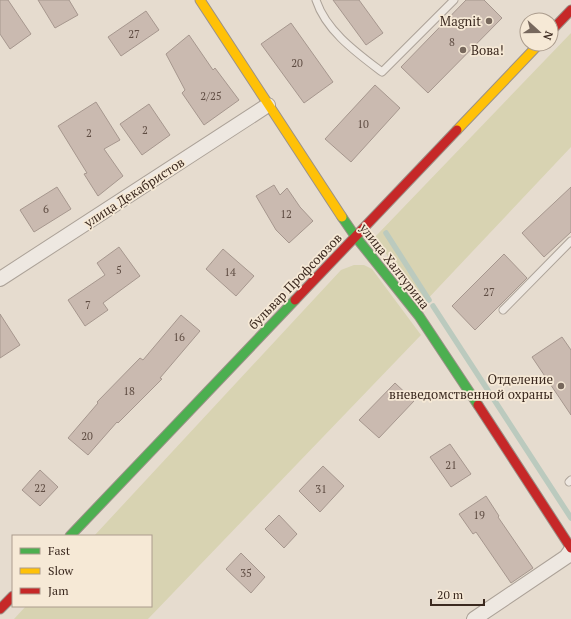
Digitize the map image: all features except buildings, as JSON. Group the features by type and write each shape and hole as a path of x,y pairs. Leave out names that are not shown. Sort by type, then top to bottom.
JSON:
{"main road":[{"name":"улица Халтурина","path":"200,0 355,236 419,316 571,549"},
{"path":"559,23 571,10"},
{"name":"бульвар Профсоюзов","path":"71,535 531,52"},
{"path":"0,609 12,597"}],"street":[{"name":"улица Декабристов","path":"0,279 268,105"},
{"path":"474,619 566,557 571,549"}],"lane":[{"path":"316,0 327,21 342,41 382,72 454,0"},
{"path":"503,310 571,241"}],"shaded area":[{"path":"571,33 571,147 421,306 375,237 553,52 559,52 559,45"},
{"path":"354,265 364,265 372,269 421,335 148,619 14,619 25,607 152,607 152,535 95,535 341,270"}],"waterway":[{"path":"386,233 429,300"},
{"path":"433,306 571,518"}],"traffic: fast":[{"path":"342,217 355,236 419,316 478,405"},
{"path":"71,535 295,300"}],"traffic: slow":[{"path":"200,0 342,217"},
{"path":"457,130 531,52"}],"traffic: jam":[{"path":"559,23 571,10"},
{"path":"295,300 457,130"},
{"path":"478,405 571,548"},
{"path":"0,609 12,597"}],"place":[{"name":"Magnit","path":"489,21"},
{"name":"Вова!","path":"463,50"},
{"name":"Отделение вневедомственной охраны","path":"561,386"}]}
